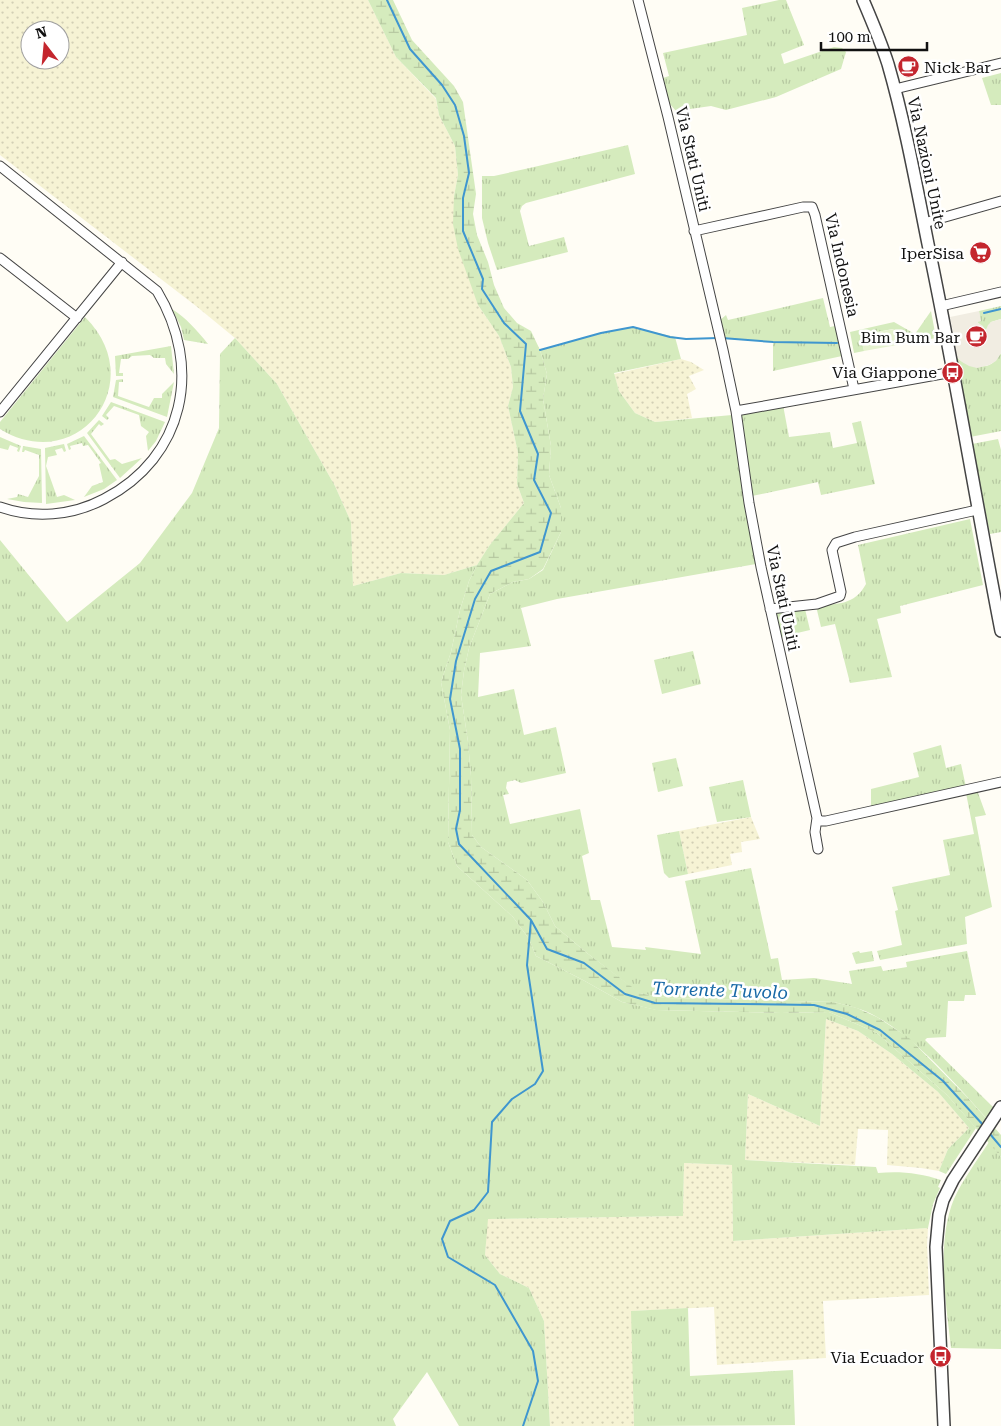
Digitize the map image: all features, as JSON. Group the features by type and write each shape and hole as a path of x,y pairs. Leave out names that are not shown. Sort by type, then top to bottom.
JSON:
{"street":[{"name":"Via Stati Uniti","path":"638,0 718,326 736,411 749,503 770,609 821,820 814,832 818,849"},
{"name":"Via Nazioni Unite","path":"864,0 877,32 895,89 908,146 941,306 977,510 1001,631"},
{"path":"895,89 1001,63"},
{"path":"0,166 157,291 173,325 182,361 182,394 178,412 160,451 135,480 117,492 82,509 59,513 34,514 0,507"},
{"path":"924,223 1001,201"},
{"name":"Via Indonesia","path":"694,232 802,206 812,207 854,389"},
{"path":"0,258 77,318"},
{"path":"0,412 122,262"},
{"path":"941,306 1001,292"},
{"path":"736,411 953,372"},
{"path":"770,609 817,604 840,596 841,592 832,550 836,543 855,537 977,510"},
{"path":"821,820 1001,782"},
{"path":"944,1426 937,1282 939,1215 952,1180 998,1110"}],"shaded area":[{"path":"0,0 368,0 396,57 436,99 439,115 455,146 458,175 454,196 478,305 499,336 511,367 513,387 508,406 518,453 517,484 524,503 489,546 477,565 444,575 401,573 353,586 351,522 335,486 277,384 235,338 0,155"},
{"path":"979,311 981,321 977,322 983,326 984,330 986,330 991,322 1001,319 1001,353 996,361 977,368 962,362 955,355 950,317"},
{"path":"681,359 691,362 704,370 689,376 696,389 687,394 692,418 655,422 635,413 619,391 614,374"},
{"path":"751,817 760,839 741,842 742,852 730,854 732,865 688,874 679,831"},
{"path":"826,1019 858,1031 892,1054 938,1092 969,1128 948,1149 939,1171 887,1165 888,1130 858,1129 855,1165 745,1160 748,1094 820,1126"},
{"path":"684,1163 732,1165 733,1241 928,1228 929,1295 823,1301 826,1358 717,1365 714,1307 632,1311 634,1426 550,1426 544,1321 529,1288 500,1274 485,1255 487,1219 683,1216"}],"green space":[{"path":"368,0 393,0 412,40 454,86 463,102 476,194 473,214 477,235 504,308 517,323 531,331 540,350 547,374 543,399 551,446 549,475 561,508 561,532 543,569 529,579 513,582 490,594 469,648 461,695 471,776 472,835 481,847 527,880 543,902 555,926 640,993 665,998 834,1002 857,1008 877,1017 909,1038 968,1098 1001,1135 1001,1157 947,1095 877,1033 829,1012 781,1013 656,1010 622,1002 536,956 529,939 513,917 457,866 448,842 450,730 441,682 451,652 460,610 469,581 489,546 524,503 517,484 518,453 508,406 513,387 511,367 499,336 478,305 458,249 453,224 454,196 458,175 455,146 439,115 436,98 396,57"},
{"path":"786,0 804,45 781,54 784,64 834,47 842,48 846,52 841,69 776,97 726,110 711,106 676,111 669,103 663,78 669,76 663,53 747,35 742,8"},
{"path":"1001,73 1001,105 991,105 982,78"},
{"path":"628,145 635,174 526,203 522,206 520,211 529,246 564,237 568,252 497,270 482,218 482,176 494,176"},
{"path":"823,298 830,327 835,326 842,356 773,371 773,342 724,338 719,321 726,315 728,320"},
{"path":"1001,306 1001,319 991,322 986,330 977,322 958,343 955,327 980,321 979,311"},
{"path":"172,309 182,316 208,344 184,340 181,327"},
{"path":"931,311 936,338 897,345 893,329 861,335 864,351 854,353 850,332 894,322 915,334"},
{"path":"85,317 103,342 111,369 108,394 96,415 79,432 55,441 29,441 0,429 0,422"},
{"path":"633,327 675,337 681,359 614,373 619,391 635,413 655,422 732,415 756,564 557,599 521,608 531,646 480,653 478,697 514,689 524,735 556,727 566,773 521,783 515,780 507,782 506,788 509,794 503,795 510,824 580,809 589,853 582,856 591,900 600,900 612,947 646,950 645,947 701,954 685,881 751,868 771,959 778,958 782,980 814,978 852,984 849,971 881,966 883,971 907,967 906,962 967,951 976,995 965,995 964,1001 948,1001 946,1037 927,1038 925,1040 993,1107 997,1102 999,1104 987,1119 922,1050 892,1027 862,1010 834,1002 665,998 639,993 555,926 543,902 527,880 481,847 472,835 471,776 461,695 469,648 490,594 513,582 529,579 543,570 561,532 561,508 549,475 551,446 543,399 547,374 540,350 601,333"},
{"path":"894,329 897,345 864,351 861,335"},
{"path":"235,338 277,384 335,486 351,522 353,586 401,573 444,575 477,565 469,581 460,610 451,652 441,682 450,730 448,842 457,866 513,917 529,939 536,956 622,1002 657,1010 781,1013 829,1012 877,1033 947,1095 976,1128 946,1174 939,1171 948,1149 969,1128 938,1092 892,1054 858,1031 826,1019 820,1126 748,1094 745,1160 876,1167 878,1173 910,1173 941,1180 928,1228 733,1241 732,1165 684,1163 683,1216 488,1219 485,1255 500,1274 529,1288 544,1321 550,1426 459,1426 427,1372 393,1419 396,1426 0,1426 0,540 67,622 140,563 192,493 219,428 220,354"},
{"path":"171,346 174,374 166,364 165,358 154,358 150,355 121,359 119,373 123,373 123,376 116,376 115,356"},
{"path":"1001,353 1001,431 970,437 955,355 965,363 986,366 995,361"},
{"path":"123,379 123,382 119,382 118,396 149,407 154,398 162,398 162,394 174,382 167,417 113,397 116,380"},
{"path":"111,402 165,422 156,441 148,451 146,436 149,432 141,426 139,415 114,406 106,415 109,418 107,420 102,416"},
{"path":"783,405 789,437 830,432 833,448 857,443 852,423 861,421 875,484 821,495 818,482 752,496 739,412"},
{"path":"99,420 104,424 101,426 99,424 91,434 110,460 115,459 122,464 142,458 120,478 87,433"},
{"path":"84,436 117,480 104,489 84,497 92,486 103,482 99,464 101,463 88,445 83,446 82,443 70,446 71,449 69,450 67,444"},
{"path":"0,437 21,446 19,452 17,451 18,448 10,445 8,450 0,448"},
{"path":"998,439 1001,450 1001,532 990,534 972,444"},
{"path":"64,444 66,451 64,452 62,448 55,450 57,455 48,457 46,466 57,497 64,495 75,500 46,504 45,448"},
{"path":"23,446 41,449 42,503 7,499 17,497 18,494 28,497 39,476 39,455 25,450 22,452"},
{"path":"970,519 983,585 900,606 901,613 877,619 892,677 850,683 835,624 821,627 816,606 838,604 851,600 866,584 858,545"},
{"path":"805,609 810,630 780,637 774,612"},
{"path":"693,651 701,684 662,694 654,660"},
{"path":"941,745 946,768 961,764 966,787 871,808 871,789 919,777 913,753"},
{"path":"676,758 683,786 658,792 652,763"},
{"path":"743,780 751,817 717,822 709,787"},
{"path":"977,790 986,815 975,817 992,907 965,917 967,944 880,960 877,951 902,945 895,911 898,910 892,887 950,875 943,840 974,834 966,793"},
{"path":"679,831 688,874 669,878 664,873 657,835"},
{"path":"859,951 860,953 872,951 874,961 856,964 852,953"},
{"path":"989,1142 1001,1157 1001,1349 951,1348 944,1273 945,1234 948,1216 954,1199 966,1177"},
{"path":"688,1308 690,1376 793,1370 795,1425 634,1426 631,1311"}],"waterway":[{"name":"Torrente Tuvolo","path":"387,0 410,49 442,85 455,105 464,136 469,173 463,198 463,231 483,279 482,289 504,323 526,344 520,411 538,454 534,480 551,513 540,552 491,571 475,599 456,661 450,699 460,749 460,810 456,829 459,844 531,920 547,949 584,963 625,994 655,1003 814,1005 847,1014 880,1030 943,1081 984,1126"},
{"path":"984,313 1001,309"},
{"path":"540,350 601,333 633,327 670,337 686,339 718,338"},
{"path":"722,338 773,342 837,343"},
{"path":"523,1426 538,1381 533,1351 495,1285 448,1257 442,1239 450,1221 474,1210 488,1192 492,1122 512,1099 535,1084 543,1071 527,965 531,920"},
{"name":"Torrente Tuvolo","path":"990,1134 1001,1147"}],"place":[{"name":"Nick Bar","path":"908,67"},
{"name":"IperSisa","path":"980,253"},
{"name":"Bim Bum Bar","path":"976,337"},
{"name":"Via Giappone","path":"953,372"},
{"name":"Via Ecuador","path":"940,1357"}]}
